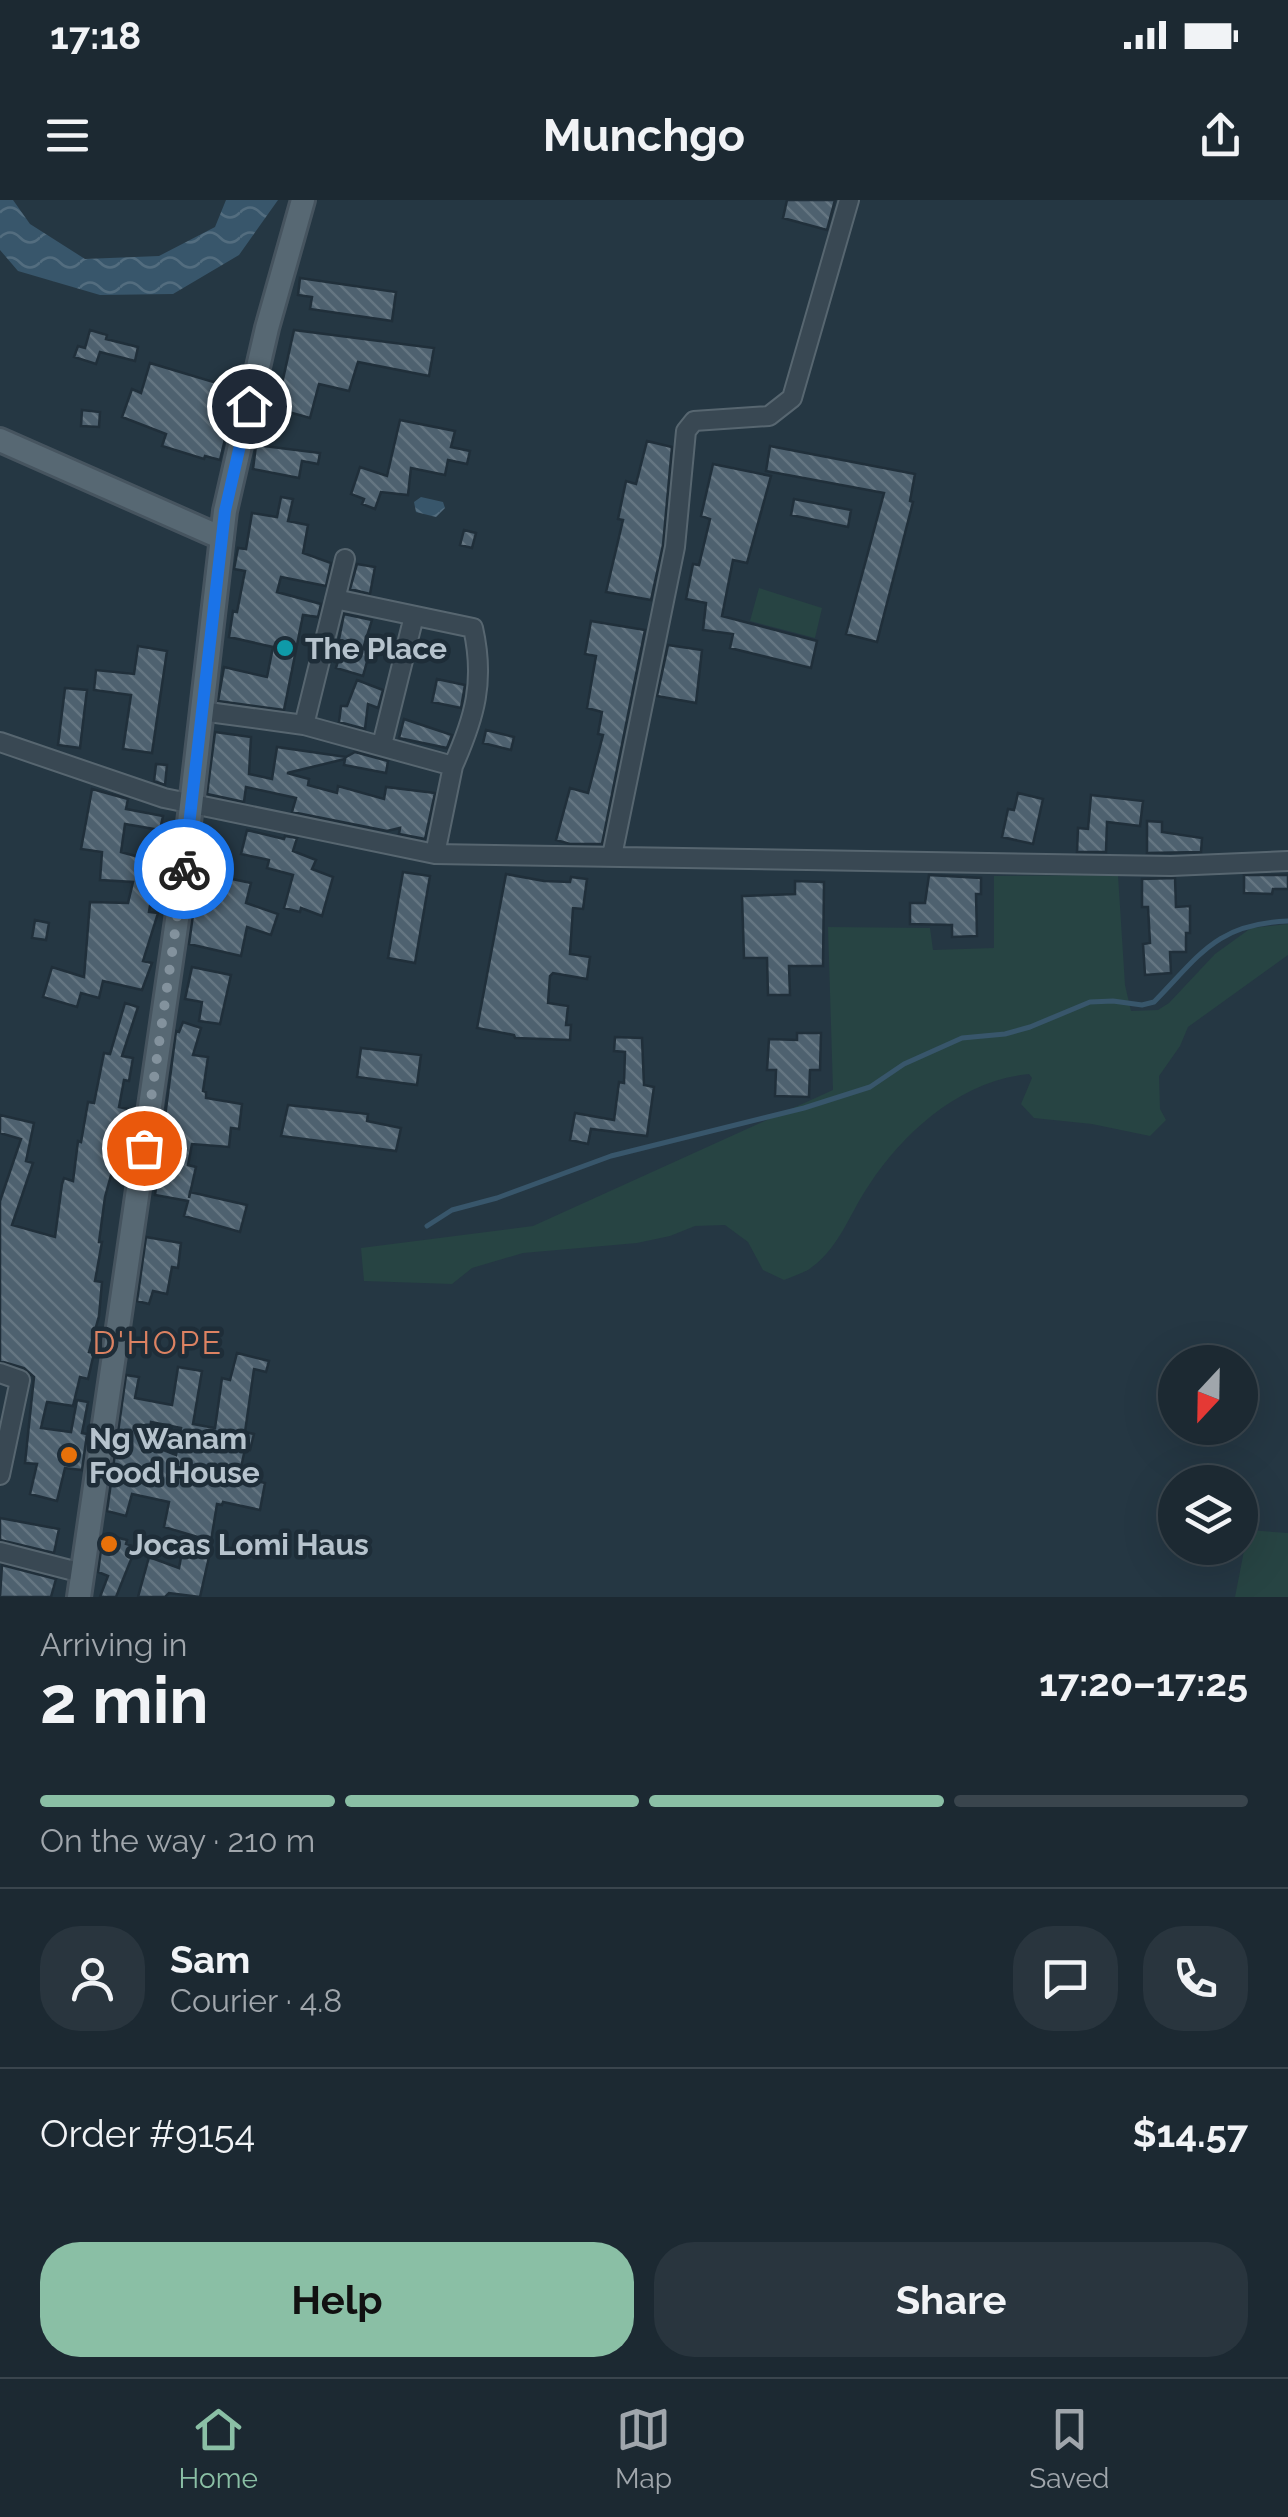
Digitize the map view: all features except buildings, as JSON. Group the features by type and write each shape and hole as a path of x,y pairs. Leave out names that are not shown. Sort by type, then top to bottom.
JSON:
{"main road":[{"path":"79,1597 192,804 225,511 267,328 303,200"},
{"path":"0,440 222,538"}],"street":[{"path":"612,856 675,547 686,430 694,422 769,416 792,398 849,200"},
{"path":"304,725 345,559"},
{"path":"335,599 473,628 481,663 477,696 453,766 435,854"},
{"path":"382,746 414,616"},
{"path":"201,711 304,725 453,766"},
{"path":"0,742 145,792 435,854 1152,866 1288,861"},
{"path":"0,1374 20,1380 0,1475"},
{"path":"0,1552 82,1573"}],"green space":[{"path":"759,588 822,608 815,638 750,621"},
{"path":"1118,875 1125,985 1131,1011 1158,1010 1169,1003 1215,954 1251,928 1288,924 1288,955 1188,1027 1159,1076 1160,1109 1166,1120 1150,1136 1034,1118 1021,1104 1032,1078 1029,1074 1004,1078 958,1098 917,1128 883,1165 830,1250 809,1269 784,1280 763,1270 748,1242 725,1225 695,1226 637,1243 523,1253 472,1268 452,1284 364,1281 361,1248 533,1226 833,1090 828,927 930,928 933,950 994,948 994,876"},
{"path":"1258,1531 1288,1533 1288,1597 1235,1597 1241,1565 1258,1565"}],"water":[{"path":"0,200 13,200 30,224 85,259 159,256 215,227 226,200 278,200 239,255 173,294 100,295 18,271 0,250"},
{"path":"421,497 443,502 445,508 436,517 416,512 414,502"}],"waterway":[{"path":"427,1226 452,1210 497,1198 611,1156 804,1108 870,1087 904,1064 962,1038 1030,1027 1090,1002 1154,1002 1198,956 1226,935 1263,923 1288,921"}],"way so far":[{"path":"144,1148 184,869"}],"place":[{"name":"The Place","path":"285,648"},
{"name":"Ng Wanam Food House","path":"69,1455"},
{"name":"Jocas Lomi Haus","path":"109,1544"}],"district":[{"name":"D'HOPE","path":"158,1342"}],"route":[{"path":"184,869 225,511 249,406"}]}
